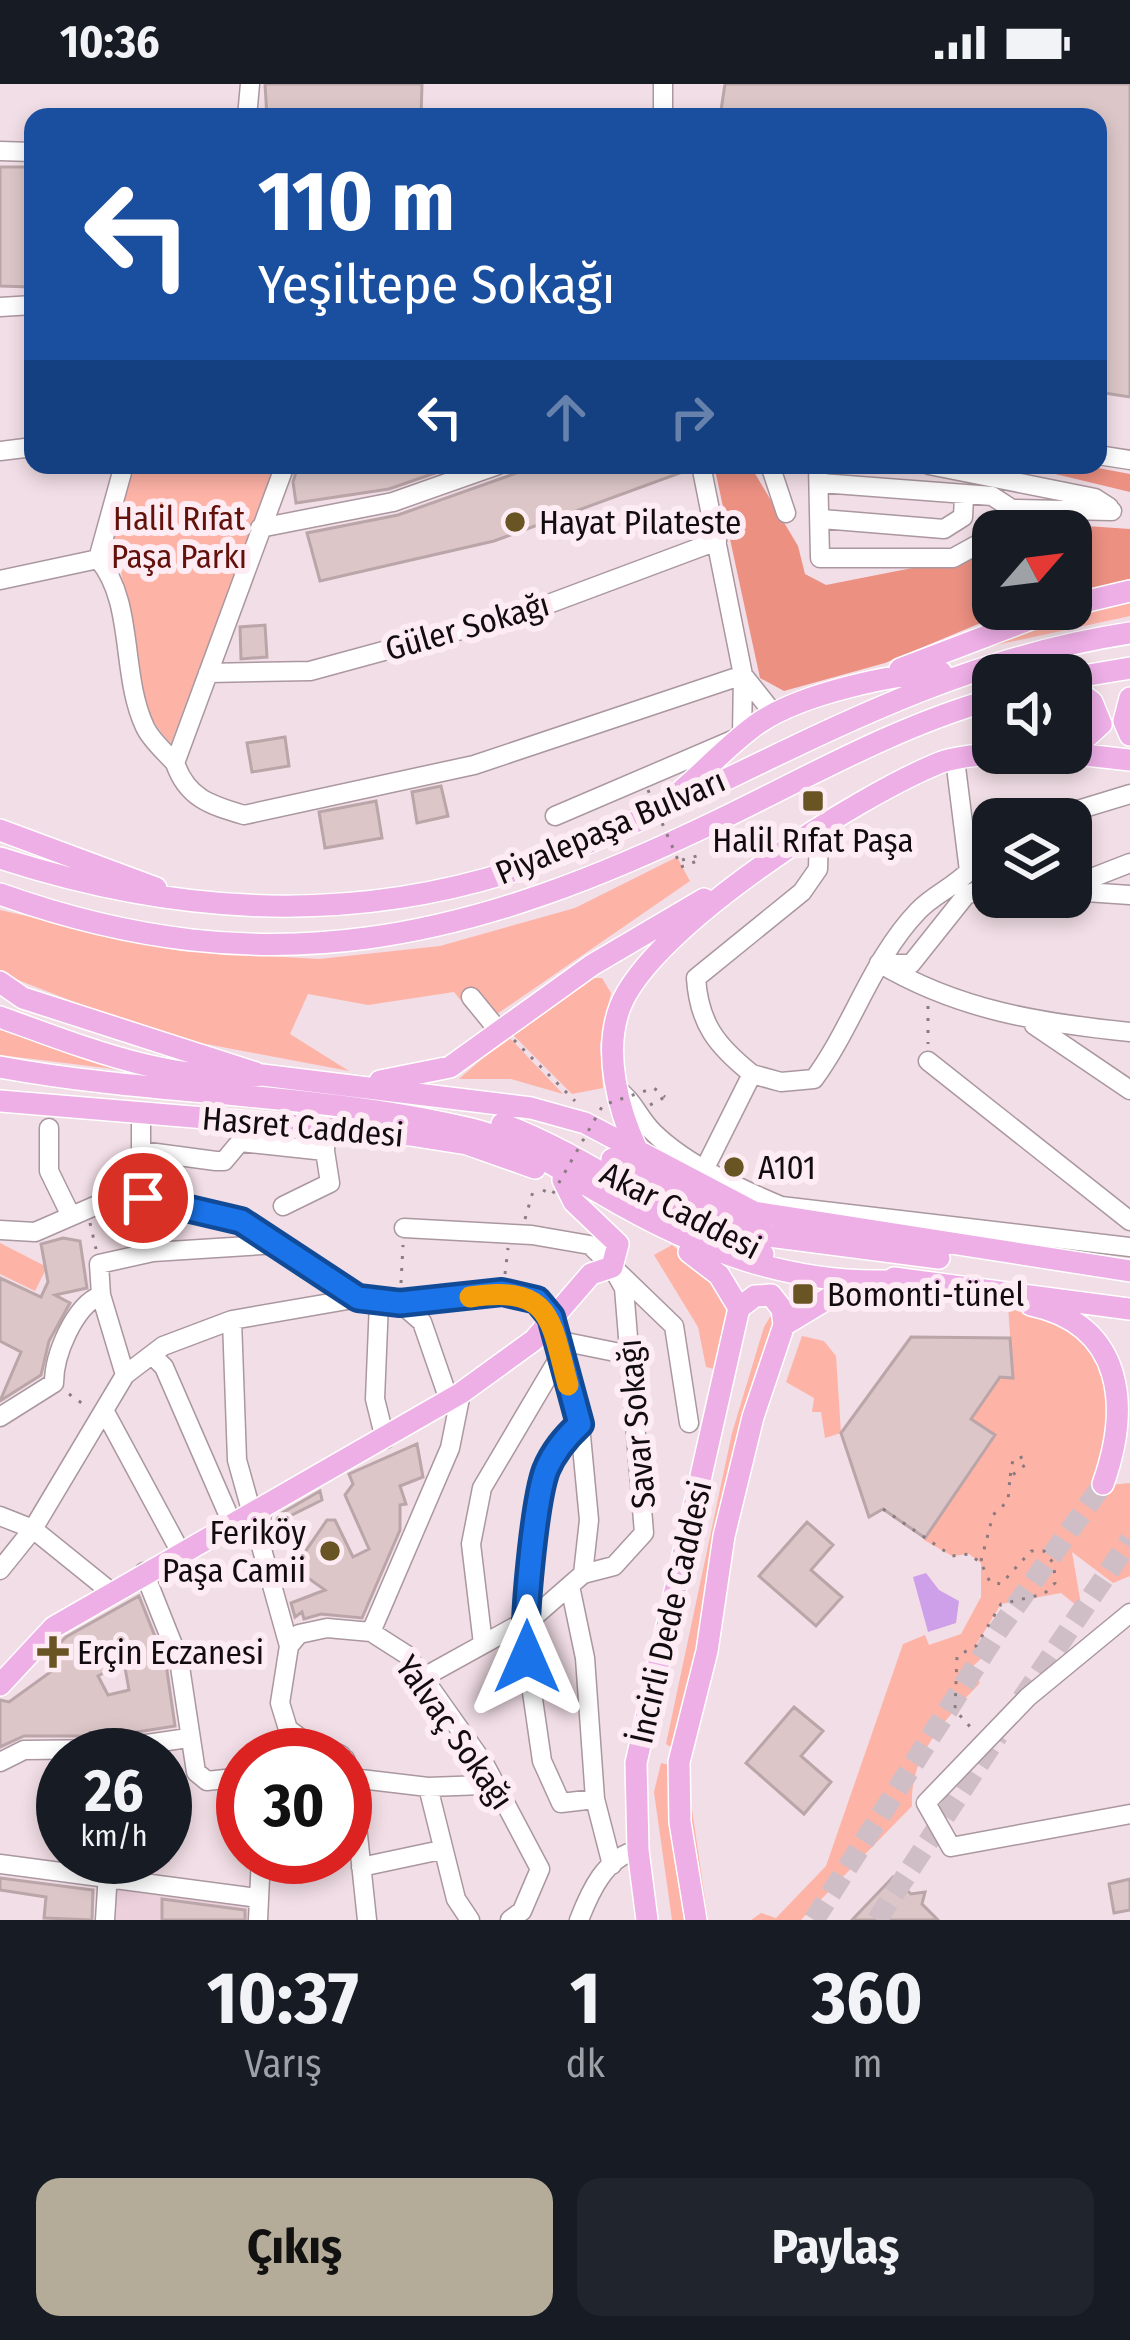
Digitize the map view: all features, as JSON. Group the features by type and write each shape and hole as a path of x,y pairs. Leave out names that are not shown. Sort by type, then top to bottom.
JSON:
{"main road":[{"path":"1092,600 1130,591"},
{"path":"670,805 742,736 775,714 879,682 953,645 996,630"},
{"name":"Piyalepaşa Bulvarı","path":"0,858 103,889 201,906 319,908 419,896 531,865 670,805 888,700 1059,645 1130,633"},
{"path":"1092,677 1130,668"},
{"path":"879,682 961,673"},
{"path":"1130,698 1124,721 1130,735"},
{"path":"1092,706 1101,717 1092,735"},
{"name":"Piyalepaşa Bulvarı","path":"0,894 130,930 242,944 327,943 428,929 552,895 894,735 972,707"},
{"path":"1092,748 1130,747"},
{"path":"1092,753 1130,760"},
{"path":"358,1089 368,1081 438,1072 592,965 758,871 818,831 915,775 972,756"},
{"path":"0,830 201,906"},
{"path":"637,1150 617,1088 613,1045 622,1001 668,943 758,871"},
{"path":"592,965 605,964 614,972 622,1001"},
{"path":"0,982 12,996 262,1075"},
{"name":"Hasret Caddesi","path":"0,1017 104,1054 163,1067 228,1078 262,1075 486,1102"},
{"path":"4,1075 312,1099 511,1142 665,1231 729,1258 857,1281 904,1280"},
{"path":"4,1075 53,1103"},
{"name":"Akar Caddesi","path":"312,1099 480,1117 557,1146 748,1250 904,1280 1130,1309"},
{"name":"Hasret Caddesi","path":"0,1101 326,1126 467,1144 545,1185 597,1191"},
{"path":"486,1102 570,1118 736,1204 776,1218 1130,1270"},
{"name":"Akar Caddesi","path":"486,1102 559,1132 714,1214 770,1236 1130,1285"},
{"path":"2,1679 54,1627 454,1397 534,1340 591,1274 612,1267 618,1244 574,1202 545,1185"},
{"path":"665,1231 719,1275 739,1308 754,1296 771,1295 782,1309 784,1325 857,1281"},
{"path":"955,1286 1049,1309 1084,1328 1100,1344 1123,1394 1125,1418 1103,1484"},
{"name":"İncirli Dede Caddesi","path":"647,1920 638,1850 639,1746 739,1308"},
{"name":"İncirli Dede Caddesi","path":"696,1920 678,1808 679,1759 707,1651 712,1598 737,1481 784,1325"},
{"path":"639,1746 679,1759"}],"street":[{"path":"98,559 122,474"},
{"path":"175,763 281,474"},
{"path":"260,528 393,502 472,474"},
{"path":"555,816 742,736 743,675 703,474"},
{"path":"773,474 786,513"},
{"path":"972,551 942,559 820,558 819,474 964,497 992,496 1012,509 1112,511 1095,498 984,474"},
{"path":"992,496 1003,477"},
{"path":"822,519 944,529 963,517 964,497"},
{"name":"Güler Sokağı","path":"208,673 310,670 527,612 718,541"},
{"path":"0,580 98,559"},
{"path":"98,559 115,578 130,682 146,730 175,763 184,788 210,805 244,815 474,765 743,675"},
{"path":"743,675 775,714"},
{"path":"818,831 818,869 802,892 697,978 698,1004 709,1034 752,1074 781,1082 814,1079 838,1046 879,963 918,910 969,871 967,821 955,759"},
{"path":"1092,806 1130,794"},
{"path":"1092,879 1130,863"},
{"path":"1092,890 1130,895"},
{"path":"879,963 911,964 972,894"},
{"path":"879,963 928,992 1029,1022 1130,1032"},
{"path":"472,997 500,1029"},
{"path":"1029,1022 1130,1090"},
{"path":"928,1061 1130,1222"},
{"path":"705,1168 752,1074"},
{"name":"Akar Caddesi","path":"617,1088 658,1137 705,1168 782,1206 1130,1247"},
{"path":"141,1112 141,1151 224,1161 240,1142 325,1151"},
{"path":"283,1206 330,1183 326,1126"},
{"path":"49,1128 49,1171 79,1212"},
{"path":"0,1230 34,1232 79,1212 143,1198 241,1221 369,1300"},
{"path":"404,1228 590,1245 674,1325 689,1423"},
{"path":"125,1375 101,1295 99,1264 154,1252 278,1244"},
{"name":"Savar Sokağı","path":"424,1676 522,1622 577,1580 614,1566 644,1533 624,1288 612,1267"},
{"path":"0,1570 33,1529 125,1375 191,1332 232,1320 369,1300 400,1303 502,1292 537,1300 551,1317 580,1424 590,1520 577,1580 595,1799 612,1865"},
{"path":"0,1417 54,1383 54,1368 80,1311 101,1295"},
{"path":"369,1300 375,1399 385,1438"},
{"path":"371,1632 450,1448 454,1397 422,1322 400,1303"},
{"path":"232,1320 242,1517"},
{"path":"558,1348 630,1355"},
{"path":"483,1644 471,1544 482,1488 558,1348"},
{"path":"153,1356 164,1367 242,1517 289,1646 283,1717 290,1728"},
{"path":"104,1415 180,1551"},
{"path":"580,1424 560,1443 544,1474 522,1622 542,1761 561,1803 595,1799"},
{"path":"0,1516 33,1529 111,1592"},
{"path":"144,1572 179,1660 187,1728"},
{"path":"1130,1613 1052,1676 926,1804 952,1847 1130,1814"},
{"name":"Yalvaç Sokağı","path":"289,1646 314,1628 371,1632 407,1655 424,1676 485,1765 540,1868 522,1912 510,1920"},
{"path":"0,1762 24,1750 36,1750"},
{"path":"192,1755 196,1772 207,1781 216,1780"},
{"path":"372,1771 428,1786 484,1785"},
{"path":"428,1786 456,1899 470,1920"},
{"path":"372,1866 441,1850"},
{"path":"579,1920 592,1888 612,1865 638,1850"},
{"path":"0,1864 36,1869"},
{"path":"105,1920 108,1884"},
{"path":"147,1884 258,1898"},
{"path":"258,1920 259,1884"},
{"path":"363,1884 367,1920"}],"path":[{"path":"648,790 681,868 699,861"},
{"path":"967,821 972,820"},
{"path":"928,992 928,1061"},
{"path":"500,1029 573,1099"},
{"path":"502,1292 515,1235 545,1185 552,1195 603,1105 654,1088 665,1097 648,1106"},
{"path":"141,1151 143,1198"},
{"path":"79,1212 99,1264"},
{"path":"400,1303 404,1228"},
{"path":"54,1383 104,1415"},
{"path":"981,1563 993,1515 1008,1501 1010,1477"},
{"path":"883,1509 952,1556 969,1554 981,1563 990,1582 1001,1584 1031,1551 1044,1551 1054,1564 1055,1582 1044,1594 1001,1604 976,1646 957,1656 955,1710 984,1742"}],"shaded area":[{"path":"1107,470 1130,474 1130,492 1055,474 1107,474"},
{"path":"716,474 755,474 798,546 805,574 826,585 958,559 972,551 972,627 885,663 784,691 760,678"},
{"path":"1092,526 1130,529 1130,580 1092,588"},
{"path":"926,1573 939,1590 959,1601 956,1623 928,1632 913,1577"},
{"path":"112,1885 256,1900 256,1920 110,1920"}],"green space":[{"name":"Halil Rıfat Paşa Parkı","path":"130,474 273,474 171,743 157,726 138,685 121,571 104,558"},
{"path":"1130,601 1130,616 1092,624 1092,611"},
{"path":"1015,630 1065,630 982,648"},
{"path":"677,857 690,881 481,1025 454,992 368,1005 308,994 290,1034 349,1071 159,1035 0,973 0,910 180,951 319,959 440,946 575,908"},
{"path":"591,978 602,978 611,993 600,1045 603,1088 572,1094 511,1033"},
{"path":"0,1030 146,1073 0,1055"},
{"path":"508,1036 563,1094 511,1079 459,1079"},
{"path":"0,1243 47,1267 35,1291 0,1274"},
{"path":"672,1245 731,1290 724,1371 706,1367 698,1327 654,1255"},
{"path":"1008,1306 1081,1331 1123,1394 1109,1485 1130,1483 1130,1576 1113,1583 1072,1552 1084,1622 1077,1606 1061,1593 1001,1604 976,1645 985,1655 970,1669 980,1683 923,1754 912,1806 801,1920 751,1920 761,1913 776,1918 826,1866 903,1644 925,1635 929,1645 961,1634 981,1597 981,1563 969,1554 952,1556 924,1540 995,1436 971,1419 1000,1377 1013,1378"},
{"path":"779,1315 677,1751 666,1744 732,1433 764,1327 770,1317"},
{"path":"802,1336 824,1341 836,1356 841,1433 825,1438 821,1412 812,1412 814,1398 786,1382"},
{"path":"661,1763 686,1768 708,1920 672,1920 654,1792"}],"building":[{"path":"265,84 422,84 421,108 266,108"},
{"path":"725,84 1130,84 1130,397 1107,393 1107,108 721,108"},
{"path":"0,167 24,167 24,287 0,286"},
{"path":"295,474 432,474 389,489 296,503"},
{"path":"514,474 677,474 494,541 320,581 307,533 398,515"},
{"path":"265,625 267,657 241,659 240,627"},
{"path":"285,737 289,766 252,772 247,743"},
{"path":"441,786 448,816 417,823 412,792"},
{"path":"376,801 382,838 325,848 319,812"},
{"path":"63,1238 80,1241 87,1288 55,1295 70,1303 49,1341 41,1375 0,1401 21,1352 0,1341 0,1278 41,1297 48,1282 41,1244"},
{"path":"911,1337 1010,1338 1013,1378 1000,1377 971,1419 995,1435 925,1538 883,1509 869,1517 841,1433"},
{"path":"417,1444 423,1477 400,1486 406,1504 400,1505 400,1530 362,1618 321,1614 304,1619 302,1612 295,1617 291,1603 325,1590 294,1568 327,1520 335,1520 353,1557 369,1549 345,1495 353,1484 349,1474"},
{"path":"320,1491 322,1500 282,1520 286,1529 272,1536 268,1521"},
{"path":"807,1522 833,1545 811,1570 842,1597 816,1626 759,1576"},
{"path":"139,1596 166,1664 175,1726 36,1728 36,1736 0,1747 0,1700 9,1702 56,1668 47,1656 66,1637","holes":["124,1662 129,1690 108,1695 98,1676"]},
{"path":"794,1707 823,1731 801,1756 831,1782 804,1814 746,1763"},
{"path":"893,1877 911,1894 925,1892 922,1904 938,1920 852,1920"},
{"path":"0,1878 93,1890 92,1920 44,1918 46,1897 0,1890"},
{"path":"1130,1879 1130,1910 1114,1913 1109,1884"},
{"path":"162,1899 245,1910 245,1920 162,1920"}],"tunnel":[{"path":"814,1920 1000,1628 1103,1484"},
{"path":"1022,1699 1130,1540"},
{"path":"877,1920 998,1735"}],"slow traffic":[{"path":"470,1297 502,1292 537,1300 551,1317 568,1385"}],"place":[{"name":"Hayat Pilateste","path":"515,522"},
{"name":"Halil Rıfat Paşa","path":"813,801"},
{"name":"A101","path":"734,1167"},
{"name":"Bomonti-tünel","path":"803,1294"},
{"name":"Feriköy Paşa Camii","path":"330,1551"},
{"name":"Erçin Eczanesi","path":"53,1652"}],"route":[{"path":"143,1198 241,1221 286,1246 358,1298 400,1303 502,1292 537,1300 551,1317 580,1424 560,1443 544,1474 522,1622 527,1657"}]}
